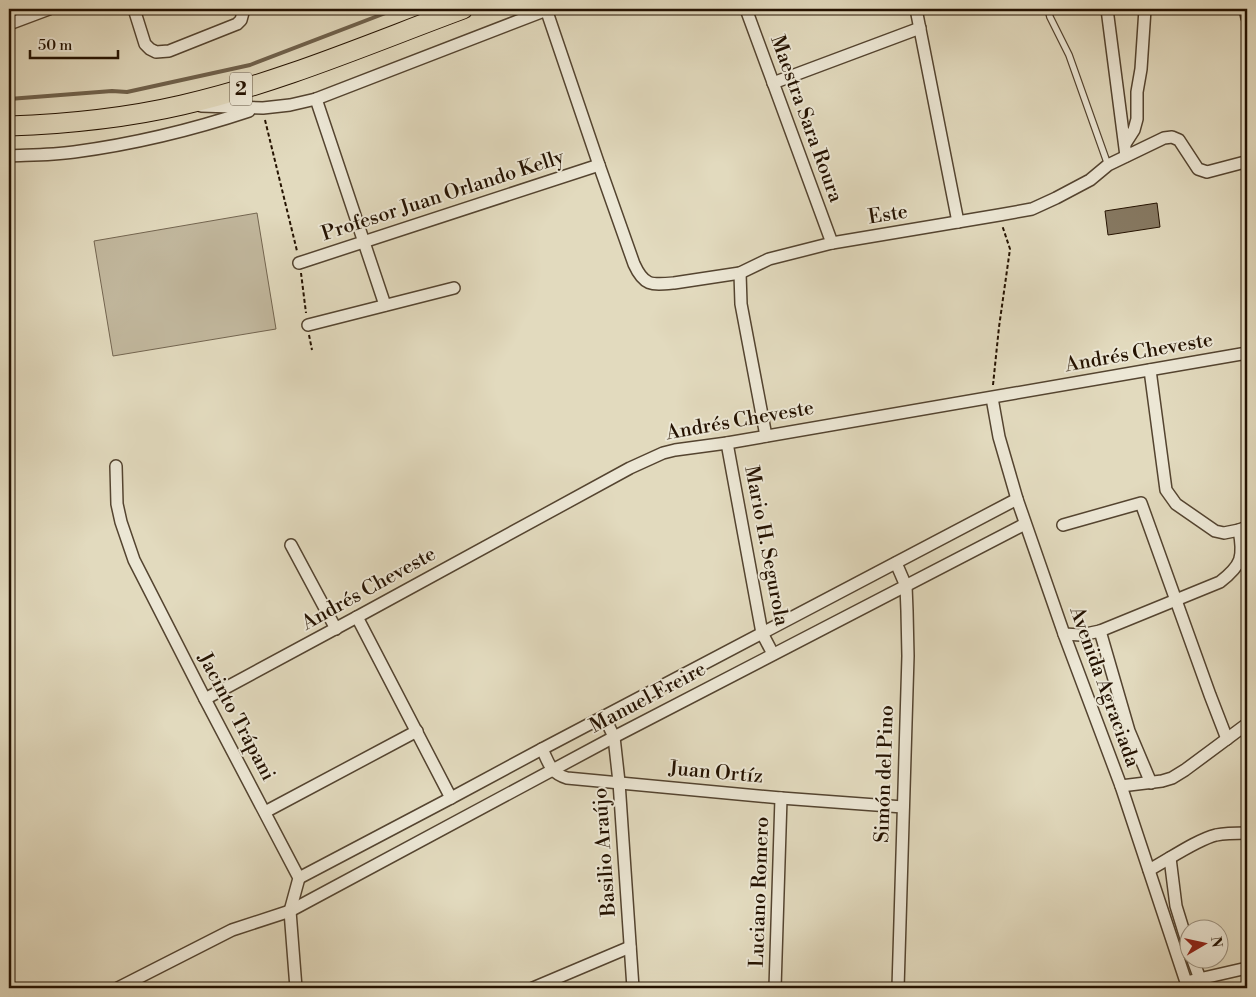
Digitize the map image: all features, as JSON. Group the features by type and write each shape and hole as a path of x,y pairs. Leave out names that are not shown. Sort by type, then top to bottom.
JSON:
{"highway":[{"name":"2","path":"9,126 107,118 182,105 241,89 288,73 463,9"}],"street":[{"path":"9,24 49,9"},
{"path":"134,9 145,44 156,52 169,51 237,24 241,20 244,9"},
{"path":"182,105 260,108 290,105 316,99 547,9 599,165"},
{"name":"Maestra Sara Roura","path":"746,9 832,243"},
{"path":"916,9 958,222"},
{"path":"1107,9 1126,156"},
{"path":"1125,144 1134,130 1137,119 1137,92 1141,69 1145,9"},
{"path":"1245,9 1247,18"},
{"path":"773,83 920,28"},
{"path":"316,99 385,305"},
{"path":"9,156 72,152 133,143 213,123 260,108"},
{"name":"Este","path":"599,165 639,274 647,282 663,284 740,272 769,259 832,243 999,216 1032,208 1090,180 1108,165 1164,138 1172,137 1179,140 1198,169 1208,172 1246,162"},
{"name":"Profesor Juan Orlando Kelly","path":"299,263 599,165"},
{"name":"Mario H. Segurola","path":"740,272 741,304 766,436"},
{"path":"308,325 454,288"},
{"name":"Andrés Cheveste","path":"205,700 621,472 663,453 1247,353"},
{"path":"1064,634 1100,631 1220,582 1232,572 1240,560 1243,529 1224,533 1215,531 1176,504 1166,490 1150,370"},
{"name":"Avenida Agraciada","path":"992,398 999,437 1025,524 1121,786 1187,985"},
{"name":"Mario H. Segurola","path":"727,443 762,633 773,654"},
{"name":"Jacinto Trápani","path":"116,466 121,522 134,560 299,878"},
{"name":"Manuel Freire","path":"299,878 1017,499"},
{"path":"1063,525 1141,503 1227,739"},
{"name":"Manuel Freire","path":"118,988 232,930 290,911 614,737 1025,524"},
{"path":"291,545 336,629"},
{"name":"Simón del Pino","path":"896,563 906,586 908,656 898,988"},
{"path":"358,617 451,798"},
{"path":"1100,631 1129,731 1151,783"},
{"name":"Basilio Araújo","path":"604,716 614,737 619,782 633,988"},
{"path":"1121,786 1151,783 1172,778 1247,724"},
{"path":"265,812 417,731"},
{"path":"542,749 553,770"},
{"name":"Juan Ortíz","path":"553,770 556,774 567,778 781,798 903,807"},
{"name":"Luciano Romero","path":"775,988 781,798"},
{"path":"1149,870 1200,841 1215,836 1247,833"},
{"path":"1170,858 1176,906 1180,920"},
{"path":"296,988 290,911 299,878"},
{"path":"532,988 630,947"},
{"path":"1187,985 1200,979 1247,968"},
{"path":"1197,970 1200,979"}],"lane":[{"path":"1048,9 1050,17 1069,55 1108,165"}],"path":[{"path":"260,108 299,263 312,350"},
{"path":"992,398 999,327 1010,249 999,216"}],"shaded area":[{"path":"257,213 276,329 113,356 94,241"}],"building":[{"path":"1157,203 1160,227 1108,235 1105,211"}],"waterway":[{"path":"9,99 112,91 127,92 250,65 396,9"}]}
